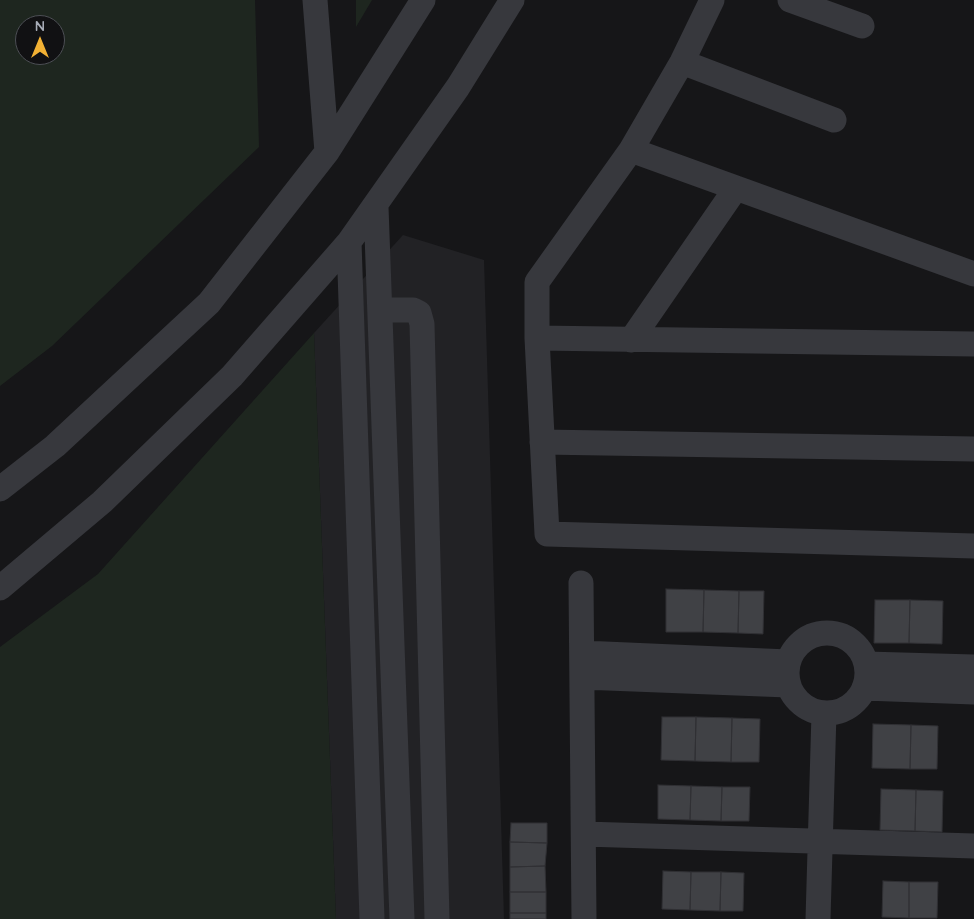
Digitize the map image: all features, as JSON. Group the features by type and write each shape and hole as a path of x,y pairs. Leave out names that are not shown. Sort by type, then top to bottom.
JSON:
{"street":[{"path":"315,0 327,152"},
{"path":"0,489 55,446 209,303 327,152 423,0"},
{"path":"0,588 102,502 232,376 349,242 376,207 458,87 512,0"},
{"path":"712,0 682,62 632,150 537,282 537,338 547,534 974,546"},
{"path":"790,0 862,26"},
{"path":"682,62 834,120"},
{"path":"632,150 974,274"},
{"path":"631,340 736,188"},
{"path":"376,207 402,919"},
{"path":"349,242 372,919"},
{"path":"380,310 413,310 420,313 422,324 437,919"},
{"path":"537,338 974,344"},
{"path":"542,442 974,449"},
{"path":"581,583 584,919"},
{"path":"817,634 838,634 856,646 865,676 855,702 841,711 824,713 808,709 796,699 788,673 799,644 817,634"},
{"path":"582,665 788,673"},
{"path":"865,676 974,667"},
{"path":"865,676 974,692"},
{"path":"818,919 824,713"},
{"path":"365,741 396,741"},
{"path":"584,834 974,846"}],"shaded area":[{"path":"0,0 255,0 259,147 52,346 0,386"},
{"path":"356,0 372,0 356,27"},
{"path":"403,235 484,260 504,919 336,919 314,333"},
{"path":"314,333 336,919 0,919 0,647 98,574"}],"building":[{"path":"666,589 704,590 703,632 666,632"},
{"path":"704,590 739,591 738,633 703,632"},
{"path":"739,591 764,591 763,634 738,633"},
{"path":"875,600 910,600 909,643 874,643"},
{"path":"910,600 943,601 942,644 909,643"},
{"path":"662,717 696,717 695,761 661,760"},
{"path":"696,717 732,718 731,762 695,761"},
{"path":"732,718 760,719 759,762 731,762"},
{"path":"873,724 911,725 910,769 872,768"},
{"path":"911,725 938,726 937,769 910,769"},
{"path":"658,785 691,786 690,820 658,819"},
{"path":"691,786 722,787 721,821 690,820"},
{"path":"722,787 750,787 749,821 721,821"},
{"path":"881,789 916,790 915,831 880,830"},
{"path":"916,790 943,791 942,832 915,831"},
{"path":"511,823 547,823 547,843 510,842"},
{"path":"510,842 547,843 545,866 510,867"},
{"path":"545,866 546,892 510,892 510,867"},
{"path":"663,871 691,872 690,910 662,909"},
{"path":"691,872 721,872 720,911 690,910"},
{"path":"721,872 744,873 743,911 720,911"},
{"path":"883,881 909,882 909,918 882,917"},
{"path":"909,882 938,882 937,918 909,918"},
{"path":"510,892 546,892 546,913 510,913"},
{"path":"510,913 546,913 546,919 510,919"}]}
